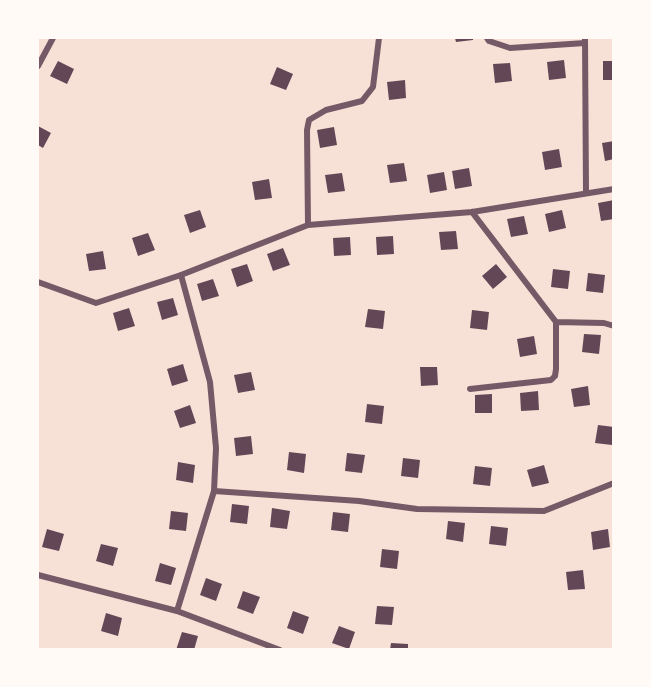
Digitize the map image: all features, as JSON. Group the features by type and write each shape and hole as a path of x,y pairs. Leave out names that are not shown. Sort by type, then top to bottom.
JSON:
{"street":[{"path":"38,66 53,38"},
{"path":"308,225 307,130 309,120 326,110 363,101 373,87 379,38"},
{"path":"487,38 489,41 510,48 585,40 586,193"},
{"path":"38,282 96,303 182,275 308,225 472,212 614,189"},
{"path":"470,389 551,380 555,376 556,369 556,322 472,212"},
{"path":"177,611 214,491 216,448 210,382 182,275"},
{"path":"556,322 604,323 614,326"},
{"path":"214,491 417,508 544,511 613,485"},
{"path":"38,576 177,611 280,650"}],"building":[{"path":"455,38 473,38 473,40 456,42"},
{"path":"564,60 566,78 549,80 547,62"},
{"path":"58,61 74,69 67,84 50,76"},
{"path":"603,61 614,61 614,80 603,80"},
{"path":"510,63 512,81 495,83 493,64"},
{"path":"277,67 293,74 286,90 270,84"},
{"path":"405,80 406,98 389,100 387,82"},
{"path":"38,126 51,133 43,148 38,145"},
{"path":"334,127 337,145 320,148 317,130"},
{"path":"614,141 614,159 605,161 602,143"},
{"path":"559,149 562,167 545,170 542,152"},
{"path":"404,163 407,181 390,183 387,165"},
{"path":"469,168 472,186 455,189 452,171"},
{"path":"444,172 447,190 430,193 427,175"},
{"path":"342,173 345,191 328,193 325,175"},
{"path":"269,179 272,198 255,200 252,182"},
{"path":"614,200 614,219 601,221 598,203"},
{"path":"200,210 206,227 190,233 184,215"},
{"path":"562,210 566,228 549,232 545,214"},
{"path":"524,216 528,234 511,237 507,219"},
{"path":"456,231 458,249 441,250 439,232"},
{"path":"148,233 155,250 138,256 132,238"},
{"path":"393,236 394,254 377,255 376,237"},
{"path":"350,237 351,255 334,256 333,238"},
{"path":"283,248 290,265 273,271 267,254"},
{"path":"103,251 106,269 89,271 86,254"},
{"path":"247,264 253,281 237,287 231,269"},
{"path":"496,264 507,277 493,289 482,276"},
{"path":"553,269 570,271 568,289 551,287"},
{"path":"588,273 605,275 603,293 586,291"},
{"path":"213,279 219,296 202,301 197,284"},
{"path":"173,298 178,315 162,320 157,302"},
{"path":"129,308 135,326 118,331 113,313"},
{"path":"368,309 385,311 383,329 365,327"},
{"path":"472,310 489,312 487,330 470,328"},
{"path":"584,334 601,335 599,354 582,352"},
{"path":"534,336 537,354 520,357 517,339"},
{"path":"183,364 188,381 172,386 167,369"},
{"path":"420,367 437,367 438,385 421,386"},
{"path":"251,372 255,390 238,393 234,375"},
{"path":"588,386 590,405 574,407 571,389"},
{"path":"538,391 539,410 521,411 520,393"},
{"path":"492,394 492,413 475,413 475,395"},
{"path":"367,404 384,406 382,424 365,422"},
{"path":"190,405 196,423 180,428 174,411"},
{"path":"598,425 614,427 612,445 595,443"},
{"path":"251,436 253,454 236,456 234,438"},
{"path":"289,452 306,454 304,473 287,470"},
{"path":"347,453 365,455 362,473 345,471"},
{"path":"403,458 420,460 418,478 401,476"},
{"path":"178,462 195,465 193,483 176,480"},
{"path":"544,465 549,483 532,487 527,470"},
{"path":"475,466 492,468 490,486 473,484"},
{"path":"232,504 249,506 247,524 230,522"},
{"path":"272,508 290,511 287,529 270,527"},
{"path":"171,511 188,513 186,531 169,529"},
{"path":"333,512 350,514 348,532 331,530"},
{"path":"448,521 465,523 463,542 446,539"},
{"path":"491,526 508,528 506,546 489,544"},
{"path":"47,529 64,534 59,551 42,547"},
{"path":"608,529 610,547 593,550 591,532"},
{"path":"101,544 118,548 113,566 96,561"},
{"path":"382,549 399,551 397,569 380,567"},
{"path":"160,563 176,568 171,585 155,581"},
{"path":"583,570 585,589 568,590 566,572"},
{"path":"206,578 222,584 216,601 200,595"},
{"path":"243,591 260,597 253,614 237,608"},
{"path":"377,606 394,607 392,625 375,624"},
{"path":"293,611 309,617 303,634 287,628"},
{"path":"106,613 122,618 118,636 101,631"},
{"path":"339,626 355,632 349,649 332,643"},
{"path":"182,632 198,636 194,650 176,650"},
{"path":"391,643 408,644 408,650 390,650"}]}
